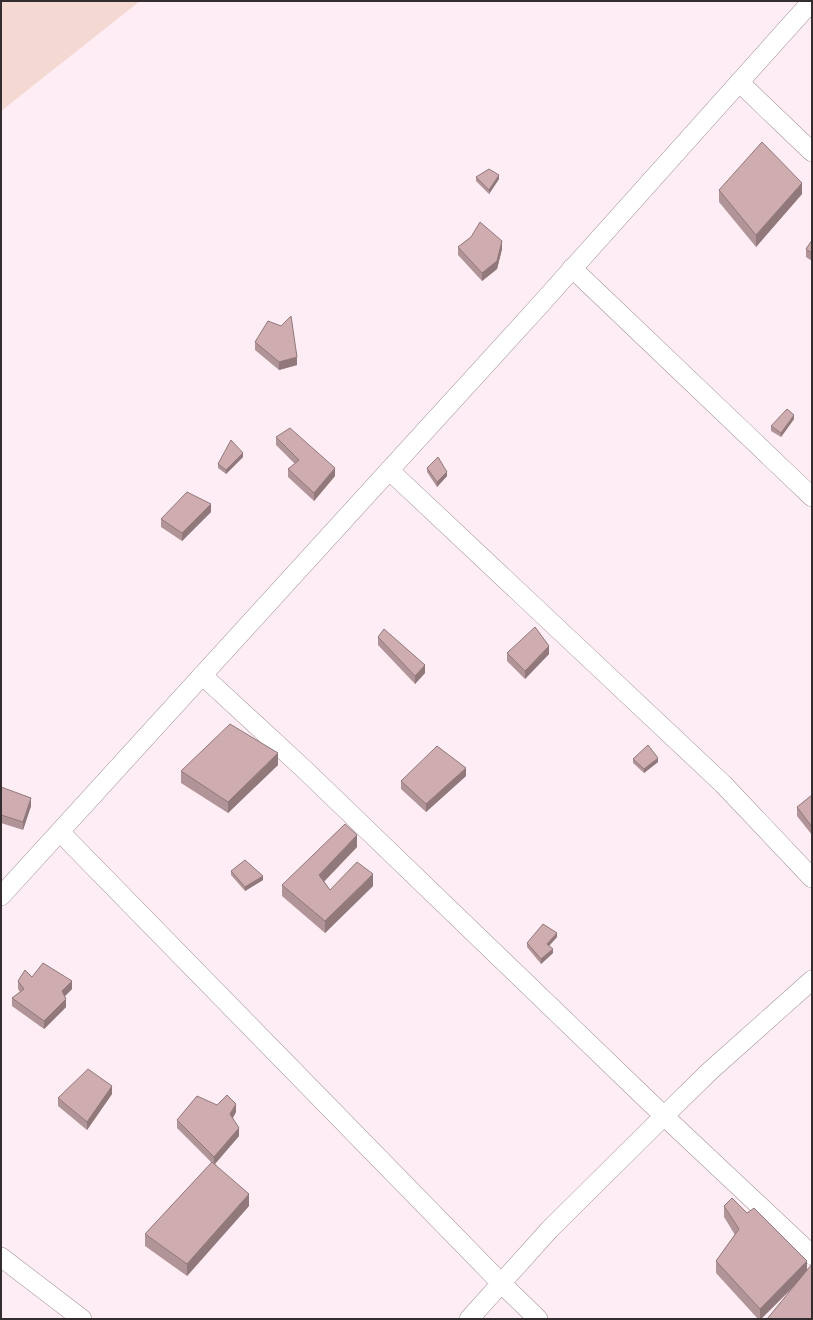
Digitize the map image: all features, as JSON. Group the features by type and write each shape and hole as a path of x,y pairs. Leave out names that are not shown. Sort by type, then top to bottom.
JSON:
{"street":[{"path":"1,896 389,470 812,1"},
{"path":"739,82 812,152"},
{"path":"572,268 812,497"},
{"path":"389,470 724,784 812,878"},
{"path":"202,675 305,770 664,1116 812,1255"},
{"path":"60,832 538,1319"},
{"path":"469,1319 550,1229 664,1116 710,1071 812,980"},
{"path":"1,1257 82,1319"}],"shaded area":[{"path":"1,1 140,1 1,111"}],"building":[{"path":"762,142 802,183 756,235 719,190"},
{"path":"489,169 499,175 489,190 476,177"},
{"path":"480,222 502,241 497,261 482,273 458,247 471,237"},
{"path":"812,240 812,253 806,249"},
{"path":"291,316 297,357 279,362 255,342 268,321 281,326"},
{"path":"787,409 794,415 781,433 771,426"},
{"path":"290,428 335,468 314,493 288,469 299,460 276,437"},
{"path":"231,440 243,453 226,470 218,464"},
{"path":"438,457 447,472 437,482 427,468"},
{"path":"187,492 211,504 182,533 161,519"},
{"path":"535,627 549,646 525,671 507,653"},
{"path":"384,629 425,665 415,676 378,637"},
{"path":"230,724 278,753 228,802 181,771"},
{"path":"648,745 658,758 644,769 633,759"},
{"path":"437,746 466,768 426,804 401,781"},
{"path":"1,787 31,798 23,822 1,815"},
{"path":"812,795 812,827 797,807"},
{"path":"345,824 357,835 319,875 330,890 357,862 373,874 325,921 282,885"},
{"path":"245,860 263,876 245,887 231,871"},
{"path":"543,924 557,933 547,944 553,949 541,959 527,943"},
{"path":"43,963 72,981 62,991 66,999 44,1021 12,998 24,989 18,981 25,970 32,977"},
{"path":"88,1069 112,1086 87,1122 58,1098"},
{"path":"227,1095 236,1104 230,1114 239,1128 214,1157 177,1120 197,1096 217,1105"},
{"path":"212,1162 249,1194 187,1264 145,1234"},
{"path":"732,1198 747,1213 754,1208 807,1261 760,1309 716,1261 739,1229 724,1206"},
{"path":"812,1264 812,1319 767,1319"}]}
